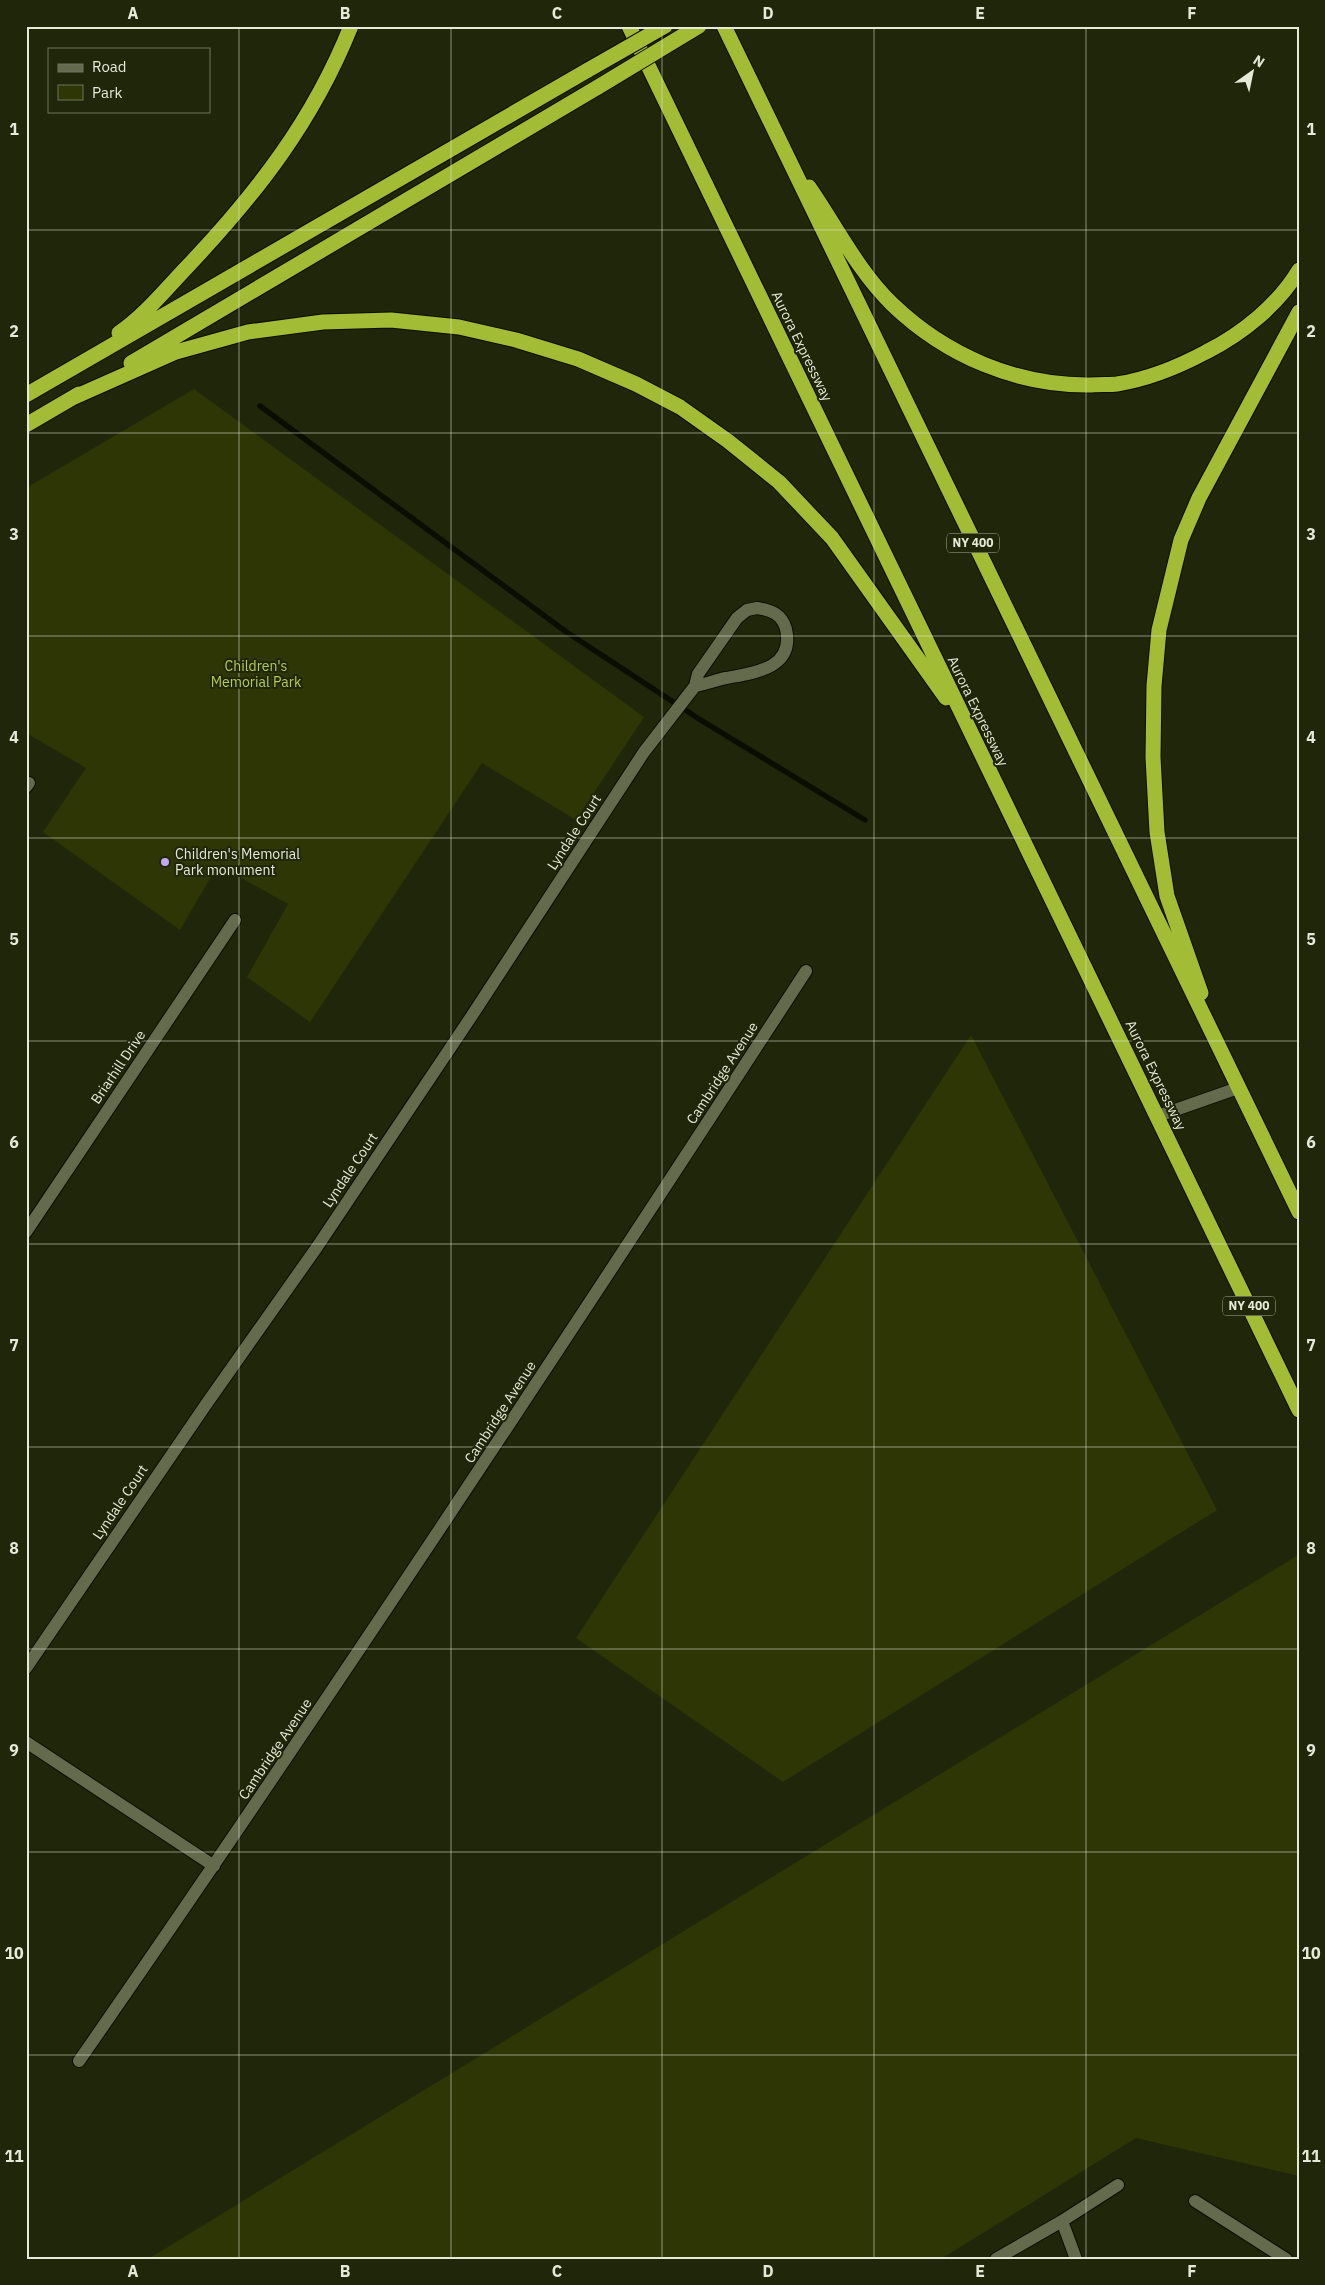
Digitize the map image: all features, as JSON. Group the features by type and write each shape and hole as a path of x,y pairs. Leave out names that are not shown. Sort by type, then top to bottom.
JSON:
{"highway":[{"path":"53,380 124,330 171,284 240,208 288,147 306,118 320,95 351,26"},
{"name":"Aurora Expressway","path":"629,26 1299,1410"},
{"path":"26,395 665,26"},
{"path":"26,425 699,26"},
{"name":"NY 400","path":"724,26 783,152 1299,1212"},
{"path":"783,152 831,219 864,272 892,304 926,332 962,356 1005,373 1044,383 1116,384 1160,374 1191,361 1223,344 1252,322 1274,302 1299,270"},
{"path":"1224,1059 1167,896 1157,832 1153,757 1154,686 1159,630 1181,540 1199,498 1299,312"},
{"path":"70,399 176,352 248,332 323,322 391,320 459,327 516,340 578,360 636,384 680,407 728,441 779,482 832,538 971,734"}],"street":[{"name":"Lyndale Court","path":"26,1668 207,1402 333,1222 477,1008 644,752 695,686 698,674 736,618 747,610 757,608 772,610 781,618 786,629 787,645 781,658 763,671 695,686"},
{"name":"Briarhill Drive","path":"26,1232 236,920"},
{"name":"Cambridge Avenue","path":"79,2060 214,1866 410,1576 806,971"},
{"path":"1158,1116 1238,1088"},
{"path":"26,1742 214,1866"},
{"path":"996,2259 1118,2186"},
{"path":"1195,2201 1286,2259"},
{"path":"1062,2221 1076,2259"}],"green space":[{"name":"Children's Memorial Park","path":"194,389 644,717 576,820 482,763 310,1022 247,977 288,904 218,865 180,930 43,832 86,768 26,733 26,488"},
{"path":"971,1035 1217,1510 783,1782 576,1638"},
{"path":"1298,1555 1299,2176 1136,2138 941,2259 148,2259"}],"waterway":[{"path":"260,406 565,631 699,719 865,820"}],"place":[{"name":"Children's Memorial Park monument","path":"165,862"}]}
